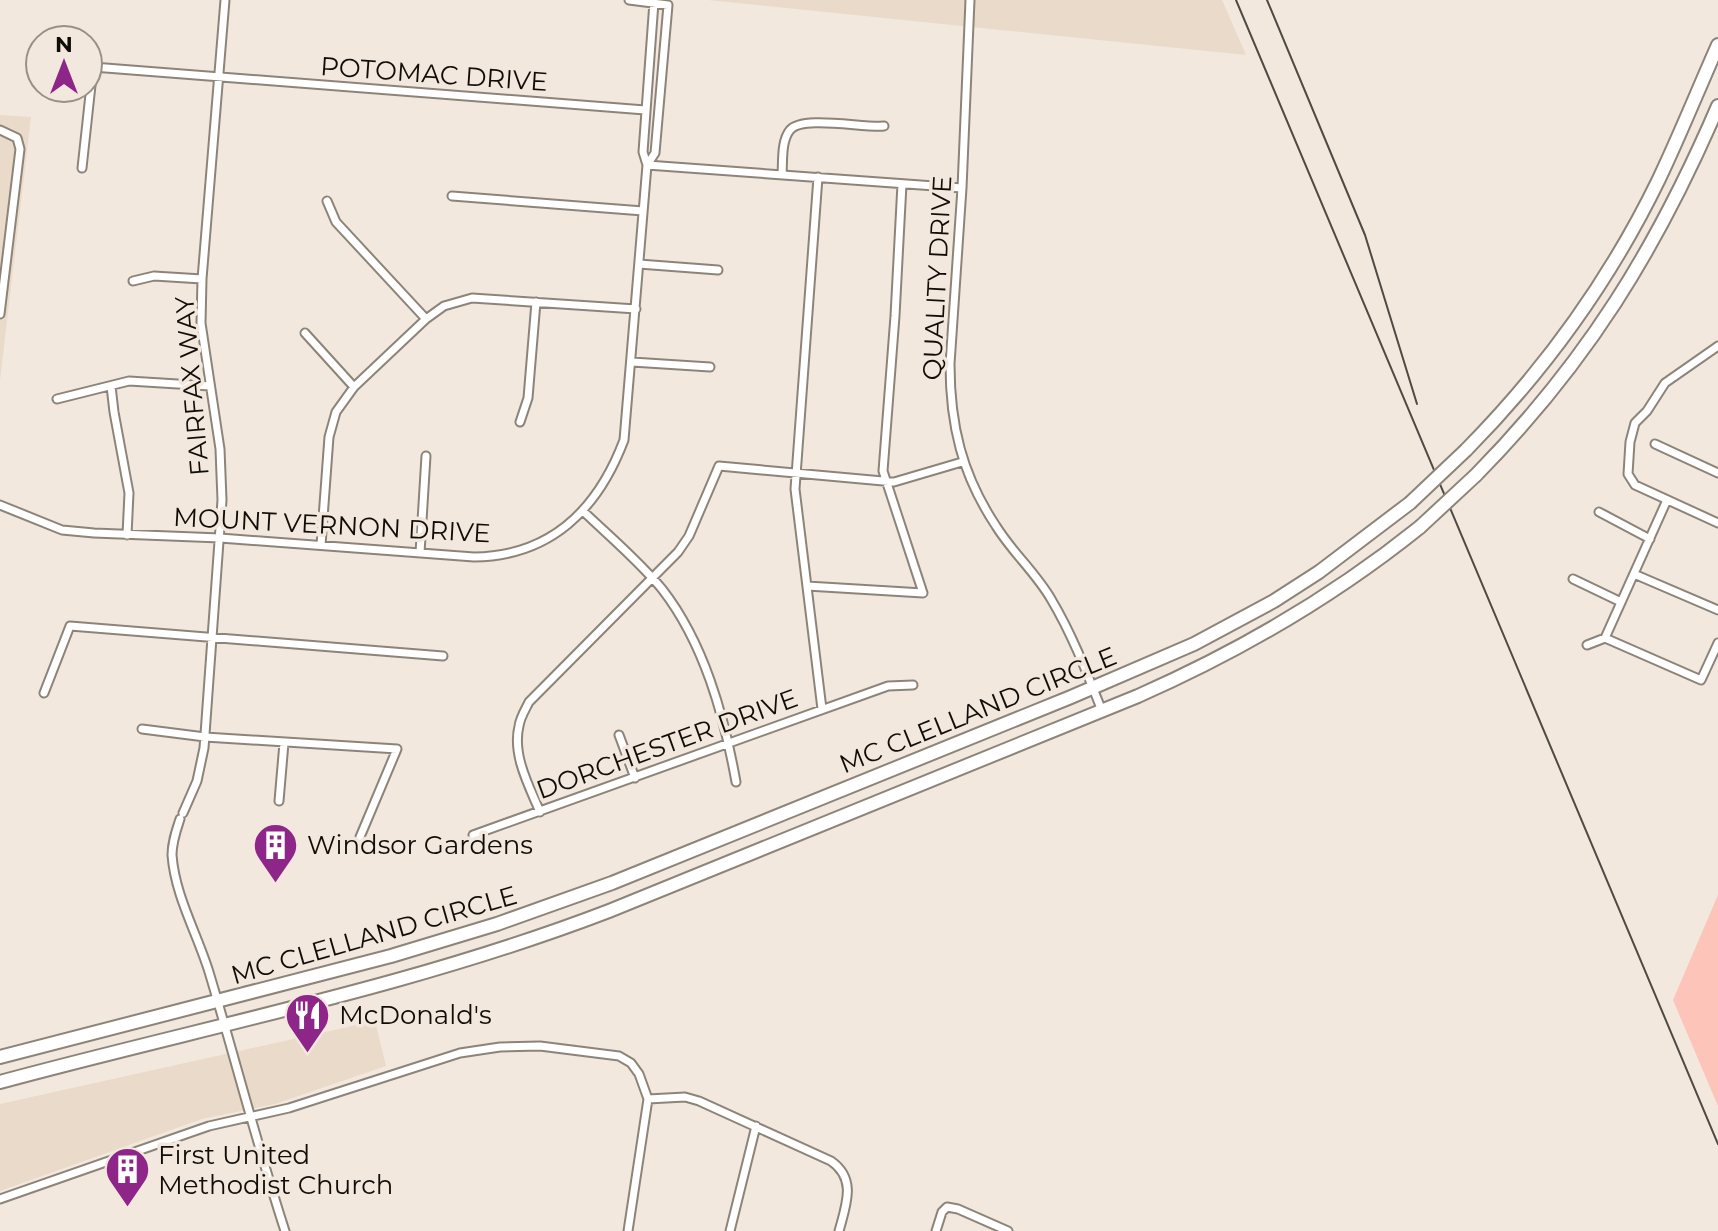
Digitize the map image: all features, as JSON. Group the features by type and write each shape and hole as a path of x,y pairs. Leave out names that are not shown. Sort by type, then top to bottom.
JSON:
{"highway":[{"name":"MC CLELLAND CIRCLE","path":"0,1057 415,949 537,911 1093,688 1194,644 1274,601 1339,558 1410,503 1466,450 1540,368 1599,287 1659,179 1718,45"},
{"name":"MC CLELLAND CIRCLE","path":"0,1082 434,969 577,923 1102,711 1176,679 1271,631 1344,585 1420,527 1476,475 1559,384 1626,289 1662,227 1718,106"}],"street":[{"name":"FAIRFAX WAY","path":"218,1001 180,894 172,857 173,842 197,781 205,737 220,538 220,449 201,323 225,0"},
{"path":"629,0 651,1"},
{"name":"QUALITY DRIVE","path":"970,0 950,390 962,462 996,527 1050,598 1102,711"},
{"name":"MOUNT VERNON DRIVE","path":"0,505 62,530 494,557 524,550 562,529 583,511 609,477 624,440 647,165 643,152 651,1 668,5 655,153 647,165"},
{"name":"POTOMAC DRIVE","path":"82,168 93,67 645,110"},
{"path":"782,174 784,144 789,131 797,125 814,122 884,126"},
{"path":"0,130 17,138 20,149 0,314"},
{"path":"647,165 962,188"},
{"name":"DORCHESTER DRIVE","path":"473,835 822,709 795,489 818,177"},
{"path":"807,586 923,593 883,471 902,184"},
{"path":"452,196 643,211"},
{"path":"327,201 336,222 426,319"},
{"path":"639,264 718,270"},
{"path":"133,281 154,276 202,279"},
{"path":"321,545 329,437 336,412 354,387 426,319 444,306 472,298 636,309"},
{"path":"520,422 528,398 536,302"},
{"path":"305,333 354,387"},
{"path":"1718,346 1665,383 1635,423 1628,474 1635,485 1718,523"},
{"path":"632,362 710,367"},
{"path":"57,399 129,381 210,386"},
{"path":"111,386 129,493 127,535"},
{"path":"1655,444 1718,473"},
{"path":"420,553 426,456"},
{"path":"540,812 523,771 518,749 519,726 529,702 678,552 689,536 719,466 903,481 962,462"},
{"path":"1587,645 1605,638 1667,500"},
{"path":"583,511 651,578 688,626 727,730 736,782"},
{"path":"1599,512 1650,539"},
{"path":"1634,574 1718,610"},
{"path":"1573,579 1621,602"},
{"path":"44,693 70,626 443,656"},
{"path":"1605,638 1701,680 1718,643"},
{"path":"822,709 888,686 913,685"},
{"path":"142,729 205,737 397,749 360,837"},
{"path":"619,735 635,778"},
{"path":"279,801 284,743"},
{"path":"218,1001 249,1117 285,1231"},
{"path":"0,1199 209,1126 289,1108 460,1053 500,1047 540,1046 619,1056 631,1063 639,1074 648,1099 628,1231"},
{"path":"648,1099 692,1099 823,1156 842,1171 848,1193 839,1231"},
{"path":"730,1231 756,1126"},
{"path":"936,1231 942,1212 947,1207 1008,1231"}],"shaded area":[{"path":"708,0 1222,0 1246,55"},
{"path":"0,115 31,117 0,380"},
{"path":"1718,895 1718,1106 1673,1000"},
{"path":"375,1021 386,1066 275,1104 202,1119 0,1191 0,1104"}],"railway":[{"path":"1236,0 1718,1144"},
{"path":"1267,0 1365,235 1417,404"}],"place":[{"name":"Windsor Gardens","path":"276,884"},
{"name":"McDonald's","path":"308,1054"},
{"name":"First United Methodist Church","path":"127,1209"}]}
